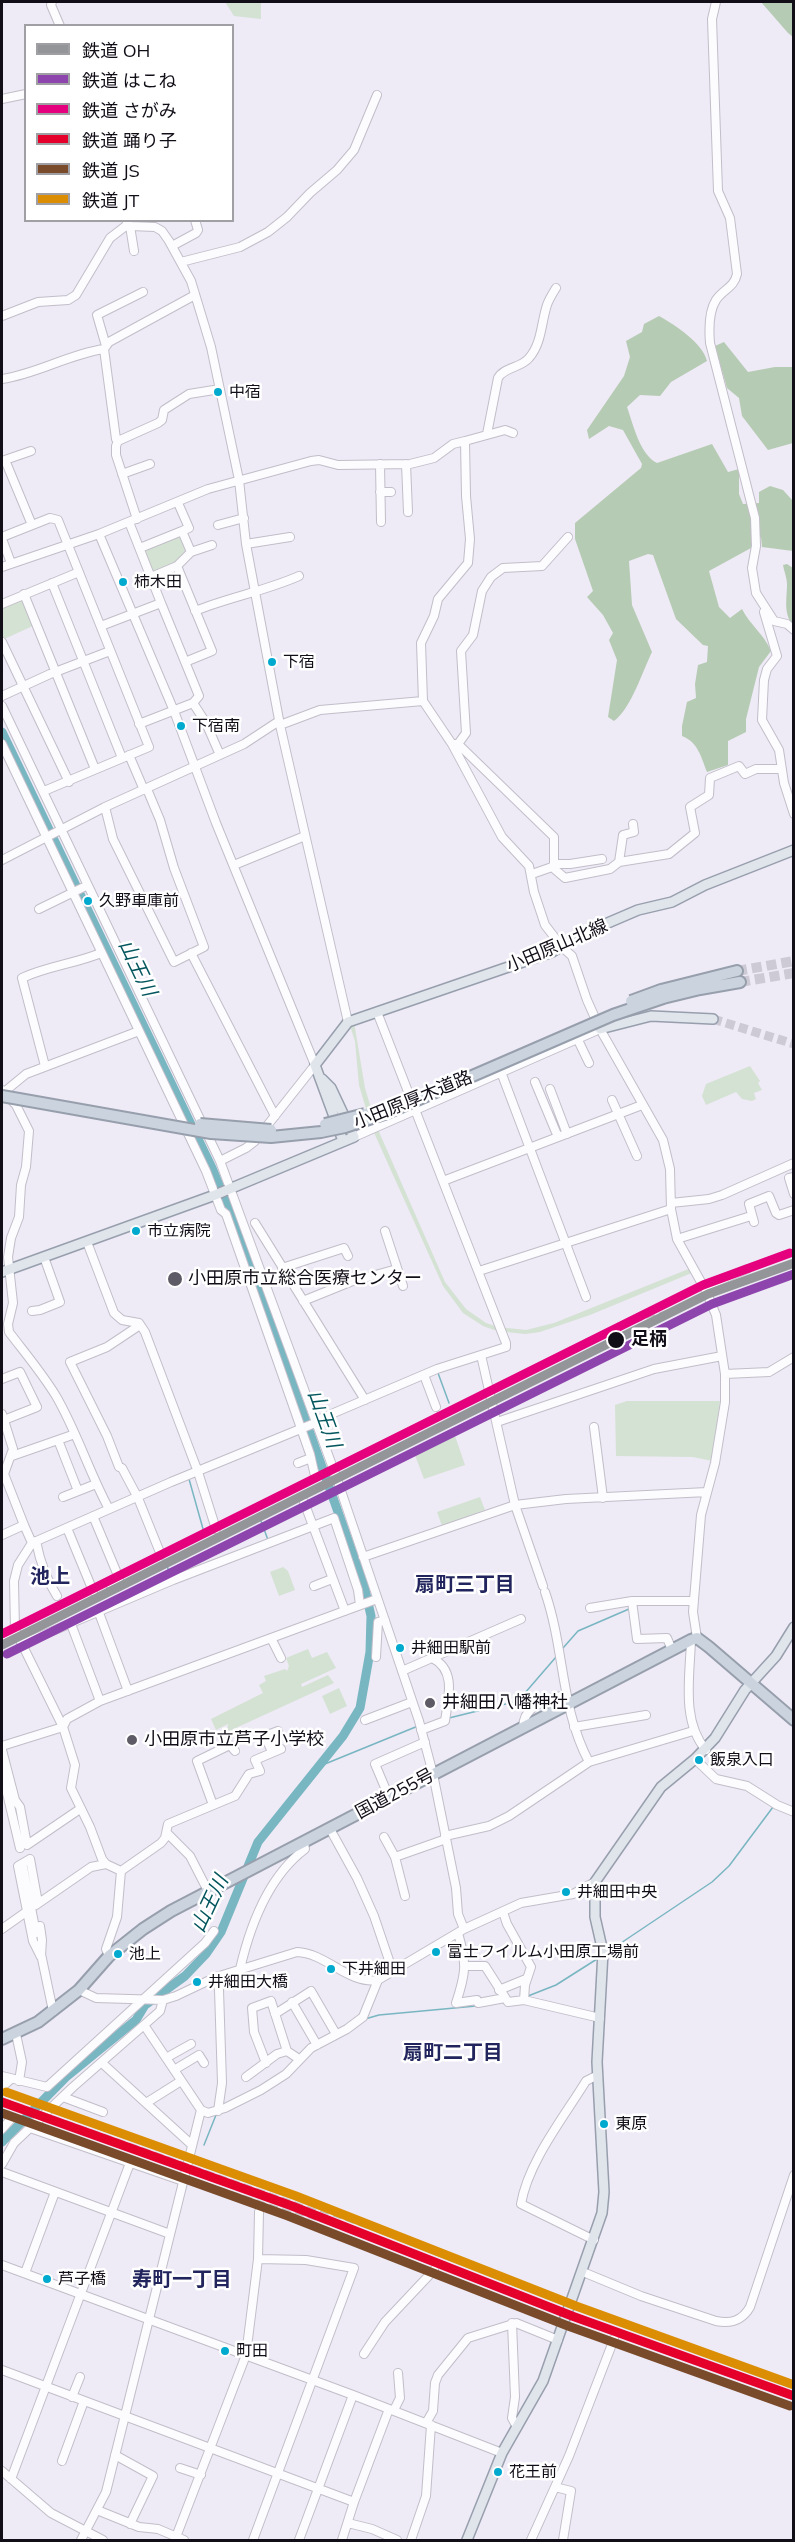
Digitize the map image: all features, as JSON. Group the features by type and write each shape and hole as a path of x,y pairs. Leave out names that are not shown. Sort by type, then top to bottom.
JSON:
{"highway":[{"name":"小田原厚木道路","path":"2,1092 211,1133 271,1137 321,1132 345,1127 387,1113 662,994 700,989 739,976"},
{"name":"国道255号","path":"2,2039 38,2022 80,1990 109,1956 143,1929 208,1891 523,1728 567,1700 694,1639"},
{"path":"694,1639 751,1682 794,1720"}],"main road":[{"name":"小田原山北線","path":"348,1022 562,947 582,934 638,909 672,902 705,885 794,850"},
{"path":"600,1029 651,1016 713,1019"},
{"path":"5,1271 229,1190 354,1137 331,1089 322,1079 315,1065 348,1022"},
{"path":"322,1079 324,1092 343,1142"},
{"path":"466,2541 502,2453 543,2381 602,2213 604,2192 598,2075 603,1954 596,1917 595,1882 661,1787 705,1750 724,1726 751,1682 776,1656 793,1631"}],"street":[{"path":"716,2 712,20 718,190 730,218 736,274 735,283 717,298 710,332 720,387 755,518 756,546 752,568 756,593 774,621 787,624 794,630"},
{"path":"51,3 59,24"},
{"path":"2,99 24,94"},
{"path":"182,262 240,247 268,232 287,217 337,170 354,150 376,95"},
{"path":"172,246 198,231 196,222"},
{"path":"128,224 134,251"},
{"path":"2,316 38,302 68,300 76,295 110,238 128,224 155,227 162,231 182,262 195,295 220,388 239,480 246,544 279,723 348,1022"},
{"path":"487,434 498,378 501,373 520,366 531,356 540,338 547,304 556,288"},
{"path":"137,519 116,455 118,441 105,347 97,315 143,292"},
{"path":"2,379 23,375 105,347 120,335 195,295"},
{"path":"118,441 158,423 162,420 164,410 189,394 220,388"},
{"path":"2,567 99,534 208,489 311,461 319,460 338,465 406,464 434,458 453,444 487,434 505,430 513,433"},
{"path":"465,441 466,496 470,539 468,563 438,599 434,616 421,643 423,701 455,744 554,837 553,866 565,878 610,869 619,862 669,854 695,833 690,807 709,795 710,778 739,766 745,774 756,769 782,769"},
{"path":"31,451 3,461 32,525"},
{"path":"122,474 150,464"},
{"path":"380,464 381,522"},
{"path":"406,464 408,512"},
{"path":"380,492 391,492"},
{"path":"140,548 189,528 178,503"},
{"path":"11,563 2,538 32,525 55,518 58,520 149,747 44,792"},
{"path":"218,525 244,518"},
{"path":"129,522 199,696 193,703 139,724"},
{"path":"182,531 191,552"},
{"path":"99,534 174,711 315,1065 251,1144 220,1161"},
{"path":"246,544 290,537"},
{"path":"455,744 466,733 461,651 473,635 482,591 491,577 503,568 542,566 568,537"},
{"path":"151,577 177,566 191,552 212,545"},
{"path":"177,566 212,651 186,662"},
{"path":"2,604 79,572"},
{"path":"195,611 299,576"},
{"path":"52,583 125,757 160,820 174,868 204,946 174,962 113,839 105,807"},
{"path":"24,594 95,769"},
{"path":"101,626 161,603"},
{"path":"762,604 777,656 767,669 764,680 762,720 779,750 794,814"},
{"path":"2,642 69,782"},
{"path":"2,696 110,651"},
{"path":"2,860 105,807 244,744 279,723 320,711 423,701"},
{"path":"193,703 206,723 220,755"},
{"path":"2,706 86,886 220,1161 363,1557 420,1726 433,1774 456,1888 465,1966 456,2003 477,2000 478,2003 524,1997 600,2018"},
{"path":"2,744 206,1171 221,1210 226,1214 311,1458 315,1476"},
{"path":"455,744 502,837 529,866 534,892 545,925 572,956 600,1029 668,1154 672,1186 671,1206 677,1239 704,1287 716,1315 725,1374 725,1402 721,1431 701,1515 694,1601 690,1717 693,1731 705,1750"},
{"path":"619,862 623,835 634,832 633,824"},
{"path":"234,865 305,836"},
{"path":"532,874 553,866 598,861"},
{"path":"39,909 86,886"},
{"path":"45,1066 22,978 45,968 66,965 101,953"},
{"path":"191,953 275,1116"},
{"path":"117,988 133,981"},
{"path":"106,1864 71,1788 75,1765 63,1727 15,1630 14,1581 16,1570 34,1542 424,1375 506,1347 479,1271 378,1012"},
{"path":"354,1137 600,1029"},
{"path":"109,1509 75,1434 47,1382 9,1332 8,1324 13,1303 5,1271 11,1238 19,1216 29,1131 16,1105 2,1092 26,1074 139,1031"},
{"path":"577,1038 589,1063"},
{"path":"501,1072 586,1297"},
{"path":"535,1082 558,1137"},
{"path":"550,1089 567,1134"},
{"path":"612,1100 637,1155"},
{"path":"443,1181 642,1105"},
{"path":"479,1271 671,1206 722,1195 794,1163"},
{"path":"784,1166 791,1178 794,1194"},
{"path":"677,1239 752,1219 749,1204 769,1196 776,1214 794,1210"},
{"path":"255,1223 365,1400"},
{"path":"384,1231 403,1286"},
{"path":"87,1242 114,1312 122,1320 139,1323 145,1332 198,1472 216,1529"},
{"path":"282,1268 344,1248 348,1256"},
{"path":"32,1311 60,1302 44,1257"},
{"path":"303,1300 354,1280 397,1269"},
{"path":"704,1287 747,1269"},
{"path":"140,1325 107,1347 70,1362 107,1436 119,1467 122,1468 138,1498 161,1556"},
{"path":"481,1355 515,1505 554,1617 567,1700 574,1727 590,1762"},
{"path":"497,1422 654,1369 722,1356"},
{"path":"725,1374 769,1372 794,1357"},
{"path":"2,1379 20,1372 37,1407 3,1417 12,1443 12,1456 4,1474 24,1525 34,1542 41,1567 57,1596"},
{"path":"424,1375 436,1407"},
{"path":"594,1427 603,1498"},
{"path":"12,1456 75,1434"},
{"path":"58,1440 78,1491"},
{"path":"298,1463 311,1458"},
{"path":"63,1497 96,1484"},
{"path":"363,1557 515,1505 566,1499 707,1492"},
{"path":"304,1502 345,1611"},
{"path":"93,1516 119,1578 108,1582"},
{"path":"22,1644 173,1580 334,1518 358,1590 360,1605"},
{"path":"2,1534 24,1525"},
{"path":"67,1528 93,1591"},
{"path":"314,1586 332,1579"},
{"path":"80,1809 27,1845 20,1807 15,1800 2,1748 63,1727 67,1719 100,1701 377,1599"},
{"path":"590,1608 632,1602 694,1601"},
{"path":"632,1602 637,1639 667,1638 672,1650"},
{"path":"99,1613 128,1691"},
{"path":"402,1671 521,1619"},
{"path":"376,1657 378,1622 385,1620"},
{"path":"71,1624 100,1701"},
{"path":"2,1636 15,1630"},
{"path":"271,1638 281,1658"},
{"path":"420,1726 446,1718 450,1689 448,1676 442,1664 432,1658"},
{"path":"365,1720 412,1702"},
{"path":"574,1727 646,1715"},
{"path":"272,1752 266,1736 278,1731"},
{"path":"394,1857 446,1838 489,1826 509,1816 590,1762 693,1731"},
{"path":"389,1797 375,1764 425,1742"},
{"path":"213,1805 197,1761 230,1745 235,1751"},
{"path":"121,1871 161,1843 167,1833 168,1824 235,1796 249,1774 256,1772 255,1760 281,1749"},
{"path":"696,1759 716,1779 747,1786 777,1805 794,1812"},
{"path":"2,1773 20,1848"},
{"path":"330,1829 357,1878 374,1916 393,1972"},
{"path":"167,1833 190,1856 208,1891"},
{"path":"384,1837 394,1857 405,1896"},
{"path":"240,1969 246,1940 258,1914 283,1871 305,1849 304,1842"},
{"path":"30,1859 38,1903 36,1905 42,1940 41,1957 33,1941 18,1866 30,1859"},
{"path":"38,1903 91,1867 106,1864 121,1871"},
{"path":"23,1867 53,2011"},
{"path":"109,1956 106,1949 117,1917 121,1871"},
{"path":"80,1990 96,1998 167,1999 216,1977 302,1952 363,1980 378,1980 461,1931 502,1912 532,1900 573,1894 595,1882"},
{"path":"2,1929 26,1912"},
{"path":"502,1912 531,1967 526,1979 524,1997"},
{"path":"2,2076 47,2087 205,1943 214,1931"},
{"path":"465,1966 485,1966 507,2000"},
{"path":"216,1977 219,1990 222,2083 218,2111"},
{"path":"499,1990 526,1979"},
{"path":"144,2025 201,2110 208,2113 218,2111 261,2090 286,2074 317,2044 363,2017 378,1980"},
{"path":"275,2014 311,1991 336,2034"},
{"path":"2,2164 14,2143 160,2011 167,1999"},
{"path":"266,2063 254,2032 252,2008 271,2001 287,2051 299,2059"},
{"path":"292,2002 317,2044"},
{"path":"2,2087 15,2080 22,2062 16,2034"},
{"path":"166,2058 191,2044"},
{"path":"246,2077 287,2051"},
{"path":"174,2070 199,2055 204,2063"},
{"path":"102,2062 192,2145"},
{"path":"594,2240 521,2204 523,2190 535,2164 586,2081 598,2075"},
{"path":"146,2103 181,2081"},
{"path":"63,2097 103,2112"},
{"path":"81,2541 106,2492 201,2110"},
{"path":"2,2129 10,2120"},
{"path":"30,2128 183,2181"},
{"path":"11,2479 130,2163"},
{"path":"2,2172 170,2234"},
{"path":"583,2272 641,2296 725,2323 736,2321 743,2317 750,2307 794,2175"},
{"path":"25,2273 55,2192"},
{"path":"97,2511 130,2524 158,2529 180,2539 201,2475 246,2355 258,2259 259,2212"},
{"path":"254,2541 354,2268 306,2260 258,2259"},
{"path":"2,2265 353,2395 502,2453"},
{"path":"364,2354 386,2322 434,2270"},
{"path":"512,2324 514,2397 512,2418 517,2427"},
{"path":"411,2541 426,2496 429,2424 438,2375 465,2341 512,2324 558,2340"},
{"path":"531,2541 614,2339"},
{"path":"2,2370 354,2502"},
{"path":"342,2541 354,2502 391,2410 400,2398 398,2373"},
{"path":"72,2397 80,2376"},
{"path":"299,2541 353,2395"},
{"path":"62,2461 84,2402"},
{"path":"115,2455 153,2476 130,2524"},
{"path":"180,2468 201,2475"},
{"path":"2,2471 51,2513 103,2541"},
{"path":"555,2487 571,2491 563,2541"},
{"path":"348,2523 372,2529 397,2541"}],"green space":[{"path":"225,2 261,2 261,19 234,16"},
{"path":"761,2 793,2 793,37 788,33"},
{"path":"659,316 694,341 707,361 671,382 660,396 640,395 627,407 646,453 657,463 712,444 728,472 739,469 739,494 743,504 759,503 759,492 770,486 783,490 793,501 793,551 762,547 761,537 751,548 709,571 719,607 730,618 742,609 771,651 759,667 746,719 746,732 728,741 728,765 707,772 695,746 682,736 682,726 687,702 696,698 695,684 698,665 707,662 708,646 703,645 676,619 653,555 648,554 629,561 632,605 652,652 626,708 614,721 608,717 617,660 609,640 613,633 603,615 587,597 593,591 575,539 575,523 641,468 642,464 623,430 609,426 589,439 587,430 624,376 630,357 626,341 642,332 644,324"},
{"path":"724,342 748,372 775,367 793,367 793,443 768,450 742,416 739,398 727,388 715,346"},
{"path":"182,534 189,556 152,573 142,550"},
{"path":"787,564 793,568 793,626 786,601 787,582 783,565"},
{"path":"23,596 35,625 2,640 2,605"},
{"path":"354,1022 365,1088 376,1125 445,1282 466,1309 486,1323 498,1327 526,1330 554,1323 691,1268 694,1272 590,1315 540,1332 525,1334 497,1331 483,1326 463,1313 443,1286 371,1126 359,1085 355,1041 349,1023"},
{"path":"750,1066 760,1081 758,1083 762,1090 754,1093 756,1099 752,1101 742,1099 736,1092 706,1105 702,1096 706,1084"},
{"path":"627,1401 720,1401 712,1461 693,1457 616,1456 615,1405"},
{"path":"453,1430 465,1465 424,1479 413,1450"},
{"path":"480,1497 485,1510 442,1526 437,1512"},
{"path":"283,1567 288,1571 295,1590 279,1596 270,1572"},
{"path":"308,1649 312,1658 327,1652 336,1668 301,1684 302,1687 328,1675 334,1683 227,1732 228,1724 216,1730 211,1719 263,1693 259,1685 266,1681 264,1676 285,1669 287,1671 289,1666 286,1658"},
{"path":"339,1688 347,1706 330,1714 322,1696"}],"waterway":[{"name":"山王川","path":"2,732 212,1168 237,1228 364,1585 371,1616 370,1652 360,1708 343,1736 258,1842 221,1932 206,1954 185,1976 145,2005 136,2020 66,2077 2,2142"},
{"path":"438,1373 449,1403"},
{"path":"189,1479 205,1536"},
{"path":"261,1521 268,1540"},
{"path":"167,1566 171,1577"},
{"path":"563,1648 578,1631 629,1609"},
{"path":"449,1718 518,1701 556,1657"},
{"path":"320,1766 418,1726"},
{"path":"606,1953 712,1882 729,1866 773,1807"},
{"path":"528,1996 556,1985 597,1959"},
{"path":"365,2019 379,2015 476,2006"},
{"path":"204,2145 216,2115"}],"tunnel":[{"path":"737,971 794,961"},
{"path":"740,982 794,973"},
{"path":"713,1019 794,1044"}],"railway":[{"path":"500,1387 602,1335 668,1310"},
{"path":"2,2098 508,2278 794,2383"},
{"path":"2,2110 191,2178 337,2227"}],"rail line":[{"name":"さがみ","path":"2,1634 703,1285 790,1253"},
{"name":"OH","path":"2,1645 708,1294 794,1263"},
{"name":"はこね","path":"7,1654 712,1304 794,1274"},
{"name":"JT","path":"6,2092 296,2196 576,2306 794,2385"},
{"name":"踊り子","path":"2,2102 292,2206 572,2316 794,2396"},
{"name":"JS","path":"2,2113 288,2216 568,2326 790,2406"}],"place":[{"name":"中宿","path":"218,392"},
{"name":"柿木田","path":"123,582"},
{"name":"下宿","path":"272,662"},
{"name":"下宿南","path":"181,726"},
{"name":"久野車庫前","path":"88,901"},
{"name":"市立病院","path":"136,1231"},
{"name":"小田原市立総合医療センター","path":"175,1279"},
{"name":"足柄","path":"616,1340"},
{"name":"井細田駅前","path":"400,1648"},
{"name":"井細田八幡神社","path":"430,1703"},
{"name":"小田原市立芦子小学校","path":"132,1740"},
{"name":"飯泉入口","path":"699,1760"},
{"name":"井細田中央","path":"566,1892"},
{"name":"富士フイルム小田原工場前","path":"436,1952"},
{"name":"池上","path":"118,1954"},
{"name":"下井細田","path":"331,1969"},
{"name":"井細田大橋","path":"197,1982"},
{"name":"東原","path":"604,2124"},
{"name":"芦子橋","path":"47,2279"},
{"name":"町田","path":"225,2351"},
{"name":"花王前","path":"498,2472"}],"district":[{"name":"池上","path":"50,1577"},
{"name":"扇町三丁目","path":"465,1585"},
{"name":"扇町二丁目","path":"453,2053"},
{"name":"寿町一丁目","path":"182,2280"}]}
